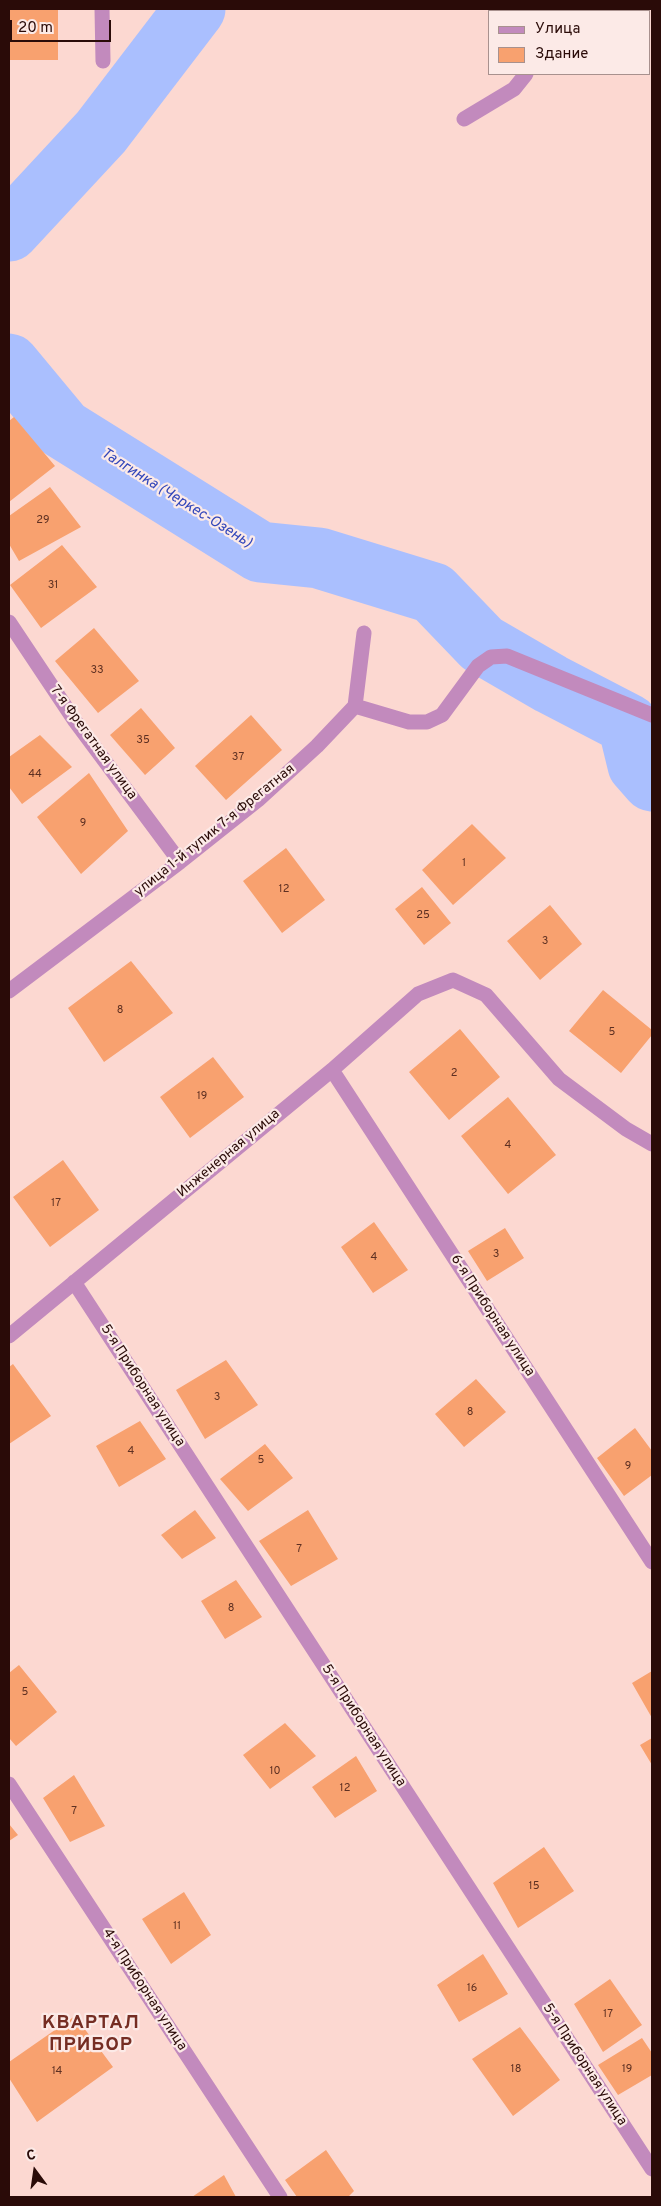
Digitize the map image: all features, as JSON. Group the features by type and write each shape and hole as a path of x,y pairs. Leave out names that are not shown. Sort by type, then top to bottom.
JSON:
{"street":[{"path":"102,9 103,61"},
{"path":"464,119 514,89 525,75"},
{"name":"7-я Фрегатная улица","path":"9,622 75,721 180,862"},
{"path":"364,633 355,706 409,722 427,722 442,715 478,666 491,657 506,656 652,715"},
{"name":"улица 1-й тупик 7-я Фрегатная","path":"9,991 180,862 258,800 317,746 355,706"},
{"name":"Инженерная улица","path":"9,1336 332,1070 418,994 453,980 486,996 559,1079 626,1129 652,1144"},
{"name":"6-я Приборная улица","path":"332,1070 652,1562"},
{"name":"5-я Приборная улица","path":"74,1282 652,2169"},
{"name":"4-я Приборная улица","path":"9,1784 280,2197"}],"building":[{"path":"9,9 58,9 58,60 9,60"},
{"path":"14,417 55,466 9,502 9,421"},
{"path":"50,487 81,527 19,561 9,544 9,516"},
{"path":"62,545 97,587 41,628 10,585"},
{"path":"94,628 139,681 98,713 55,661"},
{"path":"141,708 175,748 145,775 110,735"},
{"path":"251,715 282,750 226,800 195,766"},
{"path":"40,735 72,767 22,804 9,787 9,757"},
{"path":"89,773 128,831 81,874 37,817"},
{"path":"472,824 506,858 453,905 422,870"},
{"path":"286,848 325,900 282,933 243,881"},
{"path":"422,887 451,923 424,945 395,909"},
{"path":"550,905 582,944 540,980 507,941"},
{"path":"131,961 173,1013 104,1062 68,1008"},
{"path":"603,990 652,1030 652,1035 621,1073 569,1031"},
{"path":"460,1029 500,1077 449,1120 409,1072"},
{"path":"213,1057 244,1097 190,1138 160,1097"},
{"path":"508,1097 556,1155 508,1194 461,1136"},
{"path":"63,1160 99,1210 50,1247 13,1197"},
{"path":"374,1222 408,1270 373,1293 341,1247"},
{"path":"505,1228 524,1258 487,1281 468,1251"},
{"path":"226,1360 258,1405 205,1439 176,1390"},
{"path":"13,1364 51,1416 9,1444 9,1367"},
{"path":"476,1379 506,1412 464,1447 435,1414"},
{"path":"140,1421 166,1459 119,1487 96,1446"},
{"path":"635,1428 652,1451 652,1475 624,1496 597,1458"},
{"path":"265,1444 293,1478 248,1511 220,1479"},
{"path":"195,1510 216,1538 182,1559 161,1535"},
{"path":"308,1510 338,1559 291,1586 259,1541"},
{"path":"236,1580 262,1617 225,1639 201,1601"},
{"path":"19,1665 57,1712 16,1746 9,1738 9,1673"},
{"path":"652,1671 652,1718 632,1683"},
{"path":"285,1723 316,1756 270,1789 243,1755"},
{"path":"652,1738 652,1765 640,1745"},
{"path":"356,1756 377,1791 335,1818 312,1787"},
{"path":"74,1775 105,1826 70,1842 43,1798"},
{"path":"9,1824 18,1835 9,1841"},
{"path":"544,1847 574,1891 518,1928 493,1883"},
{"path":"184,1892 211,1935 171,1964 142,1919"},
{"path":"483,1954 508,1994 459,2022 437,1985"},
{"path":"610,1979 642,2025 603,2052 574,2004"},
{"path":"75,2016 113,2067 37,2122 9,2078 9,2062"},
{"path":"520,2027 560,2080 513,2116 472,2059"},
{"path":"642,2038 652,2053 652,2075 618,2095 598,2065"},
{"path":"326,2150 354,2191 348,2197 297,2197 285,2180"},
{"path":"224,2175 236,2197 192,2197"}],"waterway":[{"name":"Талгинка (Черкес-Озень)","path":"9,231 101,132 195,9"},
{"name":"Талгинка (Черкес-Озень)","path":"9,364 63,429 260,552 319,558 433,593 482,644 551,684 628,724 638,765 652,781"}],"district":[{"name":"КВАРТАЛ ПРИБОР","path":"91,2035"}]}
